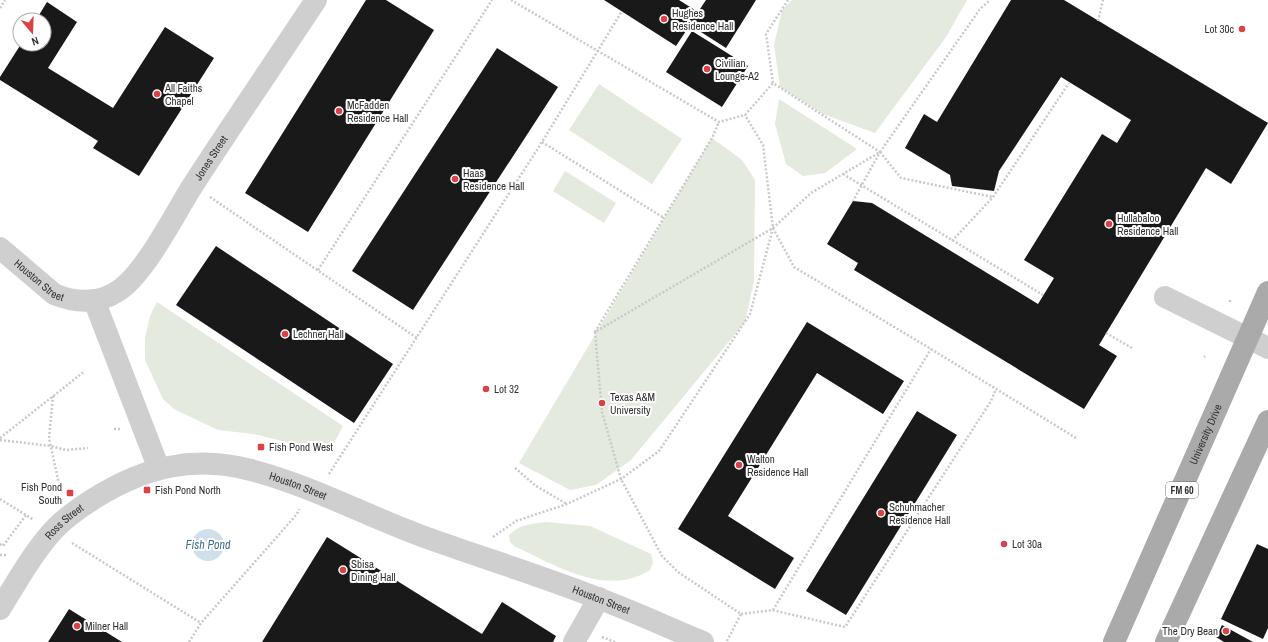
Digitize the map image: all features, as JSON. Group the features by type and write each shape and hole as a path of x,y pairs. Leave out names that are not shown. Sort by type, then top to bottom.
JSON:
{"main road":[{"name":"University Drive","path":"1114,642 1268,292"},
{"path":"1166,642 1268,421"}],"street":[{"name":"Jones Street","path":"94,300 106,298 118,292 139,271 193,186 316,0"},
{"name":"Houston Street","path":"0,248 54,294 79,302 94,300"},
{"path":"1165,297 1249,337 1268,348"},
{"path":"94,300 159,468"},
{"name":"Houston Street","path":"159,468 184,463 209,462 250,470 288,482 437,541 599,598 703,642"},
{"name":"Ross Street","path":"0,609 33,555 52,531 88,502 114,486 159,468"},
{"path":"574,642 599,598"}],"path":[{"path":"0,8 5,0"},
{"path":"318,270 492,0"},
{"path":"512,0 719,122 745,115 773,83"},
{"path":"788,0 766,34 773,83 880,152 900,178 992,197"},
{"path":"853,201 880,152 980,10 990,0"},
{"path":"1098,21 1103,0"},
{"path":"323,474 330,474 542,142 622,11"},
{"path":"952,241 992,197 1070,82"},
{"path":"745,115 762,145 773,228 794,267 1076,438"},
{"path":"719,122 712,138 595,332 602,412 621,479 662,556 678,572 741,614 772,610 845,627 991,402 996,389"},
{"path":"542,142 664,218"},
{"path":"595,332 773,228 811,193 880,152"},
{"path":"842,174 1043,296"},
{"path":"193,186 417,338"},
{"path":"489,541 516,521 567,504 621,479 659,451 750,314 773,228"},
{"path":"1106,333 1132,348"},
{"path":"772,610 931,349"},
{"path":"0,439 85,371"},
{"path":"53,396 49,438 61,492"},
{"path":"114,429 121,429"},
{"path":"0,439 51,446 66,450 88,448"},
{"path":"515,468 536,486 567,504"},
{"path":"0,499 201,623"},
{"path":"189,642 201,623 297,514 301,503"},
{"path":"0,544 3,546 26,515"},
{"path":"727,641 741,614"},
{"path":"600,636 615,642"}],"shaded area":[{"path":"792,0 967,0 946,37 875,133 823,114 780,87 774,45 782,10"},
{"path":"599,84 682,139 652,184 569,130"},
{"path":"779,99 857,149 825,173 803,176 786,164 775,124"},
{"path":"712,138 742,160 755,180 754,281 745,322 631,460 596,485 570,490 519,463"},
{"path":"565,171 616,203 604,223 553,191"},
{"path":"157,302 343,426 329,453 254,434 218,430 174,409 163,399 145,360 145,338 150,316"},
{"path":"546,522 590,526 651,554 653,562 650,570 633,578 616,581 598,580 581,576 546,562 514,546 510,542 509,535 513,531 526,525"}],"water":[{"name":"Fish Pond","path":"205,529 211,529 220,533 224,545 220,557 211,561 205,561 196,557 192,548 192,542 196,533"}],"building":[{"name":"McFadden Residence Hall","path":"366,0 386,0 434,30 308,232 245,193"},
{"path":"604,0 679,0 698,12 706,0 756,0 726,48 690,25 676,46"},
{"name":"Hullabaloo Residence Hall","path":"1011,0 1064,0 1268,123 1231,184 1206,168 1099,345 1117,356 1084,409 854,270 858,263 827,244 853,201 872,203 1038,304 1054,278 1024,260 1102,134 1117,143 1131,120 1061,77 999,171 994,191 952,186 950,175 905,148 924,114 937,122"},
{"name":"All Faiths Chapel","path":"47,2 77,22 48,68 113,108 165,27 214,58 139,176 93,148 98,141 0,80 0,77 16,52 52,52 52,12 41,12"},
{"name":"Civilian Lounge-A2","path":"692,31 748,66 722,107 666,72"},
{"name":"Haas Residence Hall","path":"497,48 558,87 413,310 352,271"},
{"name":"Lechner Hall","path":"216,246 393,364 354,423 176,305"},
{"name":"Walton Residence Hall","path":"807,322 904,381 883,414 817,373 728,516 794,558 775,589 678,529"},
{"name":"Schuhmacher Residence Hall","path":"917,411 957,435 846,615 806,591"},
{"name":"Sbisa Dining Hall","path":"327,537 482,634 502,602 556,636 553,642 262,642"},
{"path":"1257,544 1268,549 1268,628 1263,639 1221,619"},
{"name":"Milner Hall","path":"69,609 122,642 48,642"},
{"name":"The Dry Bean","path":"1222,625 1253,642 1224,642 1216,637"}],"place":[{"name":"Hughes Residence Hall","path":"664,19"},
{"name":"Lot 30c","path":"1242,29"},
{"name":"Civilian Lounge-A2","path":"707,69"},
{"name":"All Faiths Chapel","path":"157,94"},
{"name":"McFadden Residence Hall","path":"339,111"},
{"name":"Haas Residence Hall","path":"455,179"},
{"name":"Hullabaloo Residence Hall","path":"1109,224"},
{"name":"Lechner Hall","path":"285,334"},
{"name":"Lot 32","path":"486,389"},
{"name":"Texas A&M University","path":"602,403"},
{"name":"Fish Pond West","path":"261,447"},
{"name":"Walton Residence Hall","path":"739,465"},
{"name":"Fish Pond North","path":"147,490"},
{"name":"Fish Pond South","path":"70,493"},
{"name":"Schuhmacher Residence Hall","path":"881,513"},
{"name":"Lot 30a","path":"1004,544"},
{"name":"Sbisa Dining Hall","path":"343,570"},
{"name":"Milner Hall","path":"77,626"},
{"name":"The Dry Bean","path":"1226,631"}]}
